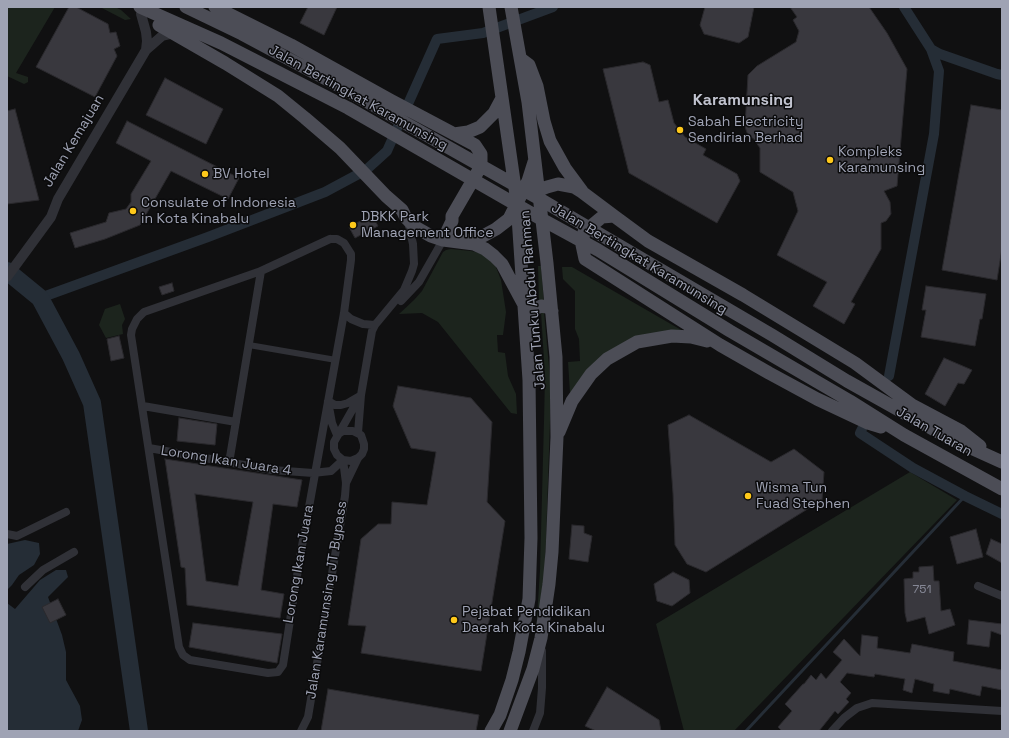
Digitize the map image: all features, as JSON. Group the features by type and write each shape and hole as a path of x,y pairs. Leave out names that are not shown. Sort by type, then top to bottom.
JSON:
{"main road":[{"name":"Jalan Bertingkat Karamunsing","path":"186,7 242,34 343,88 538,198 766,331 847,381"},
{"path":"215,7 291,45 475,145 481,154 481,166 452,216 452,220 443,240"},
{"name":"Jalan Tunku Abdul Rahman","path":"510,731 533,669 541,638 552,552 557,437 556,357 552,311 528,102 511,8"},
{"name":"Jalan Bertingkat Karamunsing","path":"138,9 221,44 348,108 598,250 730,331 850,401"},
{"path":"138,9 278,96 340,148 386,196 402,210 406,218 415,227 443,240 474,244 485,249 502,264 525,310 541,306 547,307 552,311"},
{"name":"Jalan Tunku Abdul Rahman","path":"490,11 517,202 529,380 531,514 529,599 512,680 500,715 491,731"},
{"path":"520,58 529,65 550,141 565,168 582,192"},
{"path":"454,134 468,132 480,127 494,113 502,98"},
{"path":"462,242 483,236 496,229 509,219 528,181 535,159"},
{"path":"517,202 539,190 558,184 574,187 648,241 742,295 855,363 912,405 961,432 1000,462"},
{"path":"424,232 441,226 448,217 452,216"},
{"path":"614,216 602,217 584,232 582,245 585,259 720,345 817,399 868,423 904,435"},
{"path":"557,437 572,401 591,374 607,359 637,342 672,336 690,337 720,345"},
{"name":"Jalan Tuaran","path":"847,381 949,438 1000,462"},
{"name":"Jalan Tuaran","path":"850,401 904,435 1002,489"}],"street":[{"path":"138,9 146,32 146,50"},
{"path":"146,50 162,36 175,33"},
{"name":"Jalan Kemajuan","path":"7,276 50,217 58,199 146,50"},
{"name":"Jalan Karamunsing JT Bypass","path":"308,717 346,483 364,449 362,438 358,433 361,395 372,331 376,323 404,290 414,264 413,244 406,218"},
{"name":"Lorong Ikan Juara","path":"330,239 341,240 351,254 344,313 300,556 283,665 278,672 268,673 190,660 180,652 131,335 132,328 139,316 147,311 261,271 330,239"},
{"path":"344,313 351,319 363,324 376,323 413,290 443,240"},
{"path":"229,463 261,271"},
{"path":"249,345 336,360"},
{"path":"328,401 335,405 341,405 348,403 361,395"},
{"name":"Jalan Karamunsing JT Bypass","path":"346,483 343,460 337,455 334,449 334,442 361,395"},
{"path":"328,401 332,423 338,435 348,430 358,433"},
{"path":"143,406 236,422"},
{"name":"Lorong Ikan Juara 4","path":"149,448 229,463 302,473 331,471 343,460"},
{"path":"343,460 352,461 358,458"},
{"path":"7,534 17,536 66,512"},
{"path":"25,587 43,570 74,552"},
{"path":"978,586 1002,596"},
{"path":"533,731 538,720 541,707 541,638"},
{"path":"832,731 844,718 857,708 872,703 882,702 1002,711"},
{"path":"301,731 308,717"},
{"path":"308,717 309,731"}],"shaded area":[{"path":"7,7 55,7 16,73 28,77 28,82 24,84 7,76"},
{"path":"100,7 115,7 131,19 125,20"},
{"path":"451,249 480,253 489,258 496,267 501,280 506,312 503,335 497,335 498,352 505,353 508,376 516,394 517,414 511,413 438,322 422,313 399,314 422,291 443,252"},
{"path":"538,266 541,266 544,302 539,302"},
{"path":"562,267 572,267 683,331 638,339 570,393 568,362 580,361 579,339 575,329 575,291 563,279"},
{"path":"120,304 125,319 122,325 123,334 106,338 99,325 105,309"},
{"path":"541,312 544,312 550,377 550,421 545,570 536,632 540,570 545,376"},
{"path":"910,472 957,500 734,731 684,731 656,624"},
{"path":"25,540 39,543 40,554 34,565 19,575 7,590 7,544"},
{"path":"56,570 66,570 68,577 48,597 62,635 66,652 66,680 80,706 82,720 78,731 7,731 7,603 15,609 40,580"}],"building":[{"path":"69,7 76,7 108,24 110,33 116,32 120,46 114,49 117,56 95,97 36,67"},
{"path":"308,7 337,7 324,35 300,23"},
{"path":"705,7 754,7 748,37 739,43 704,34 700,25"},
{"name":"Kompleks Karamunsing","path":"790,7 869,7 887,33 907,69 897,186 884,191 890,202 891,214 886,221 881,223 881,249 851,302 855,304 844,324 813,306 827,282 777,255 798,211 793,192 760,172 760,148 753,138 749,138 745,127 748,75 757,66 796,42 799,31 793,20 797,17"},
{"path":"643,62 650,65 659,102 668,100 674,123 685,137 706,149 703,155 737,174 740,181 717,223 629,173 603,69"},
{"path":"165,78 223,109 206,144 146,115"},
{"path":"971,105 1002,110 1002,248 997,280 942,270"},
{"path":"15,109 39,200 7,204 7,111"},
{"path":"127,121 239,178 228,199 171,171 140,225 105,239 75,248 70,233 106,222 109,213 126,209 131,202 131,194 151,161 116,143"},
{"path":"372,215 378,226 355,238 349,227"},
{"path":"172,283 174,291 162,295 159,287"},
{"path":"926,286 986,294 982,319 980,319 975,346 921,337 926,310 922,310"},
{"path":"119,336 124,358 111,361 107,339"},
{"path":"944,358 972,370 964,384 958,383 945,406 925,394"},
{"path":"398,386 471,398 492,422 487,502 505,521 481,671 361,653 366,626 348,625 361,539 378,524 391,524 392,502 427,505 436,452 411,448 393,406"},
{"name":"Wisma Tun Fuad Stephen","path":"689,415 771,462 794,449 824,472 822,500 706,572 687,564 675,545 668,425"},
{"path":"179,418 217,424 215,445 177,441"},
{"path":"165,459 302,480 297,507 273,504 261,590 284,594 280,618 187,605 185,568 181,567","holes":["195,494 253,502 238,586 206,581"]},
{"path":"572,525 584,526 584,533 592,536 588,562 569,559"},
{"path":"976,529 983,557 957,564 950,537"},
{"path":"991,539 1002,544 1002,563 986,554"},
{"path":"933,566 934,581 939,581 941,611 950,609 955,625 929,634 925,617 907,622 905,613 904,579 913,578 913,572 919,572 919,567"},
{"path":"673,572 689,580 690,593 672,606 657,601 654,584"},
{"path":"58,599 66,615 50,623 42,607"},
{"path":"969,620 1002,624 1002,635 991,631 989,647 967,644"},
{"path":"193,623 282,634 277,663 189,647"},
{"path":"862,635 878,637 877,648 910,653 912,644 954,652 953,661 1002,670 1002,690 982,686 980,696 950,689 949,694 933,691 934,684 915,679 912,693 903,690 905,679 875,674 874,677 847,673 840,682 851,693 846,699 849,702 838,714 835,711 819,731 782,731 778,727 792,711 785,704 811,675 816,680 821,673 826,679 842,660 833,652 844,639 860,656"},
{"path":"607,687 659,720 661,731 596,731 585,726"},
{"path":"328,689 479,715 476,731 321,731"}],"waterway":[{"path":"40,298 208,237 325,192 366,170 387,151 437,39 483,33 553,7"},
{"path":"889,376 934,134 939,71 931,49 904,7"},
{"path":"931,49 940,54 1002,75"},
{"path":"7,271 40,298 71,356 92,403 139,731"},
{"path":"862,429 860,433 913,468 1002,514"},
{"path":"746,731 965,496"}],"place":[{"name":"Sabah Electricity Sendirian Berhad","path":"680,130"},
{"name":"Kompleks Karamunsing","path":"830,160"},
{"name":"BV Hotel","path":"205,174"},
{"name":"Consulate of Indonesia in Kota Kinabalu","path":"133,211"},
{"name":"DBKK Park Management Office","path":"353,225"},
{"name":"Wisma Tun Fuad Stephen","path":"748,496"},
{"name":"Pejabat Pendidikan Daerah Kota Kinabalu","path":"454,620"}],"district":[{"name":"Karamunsing","path":"743,101"}]}
